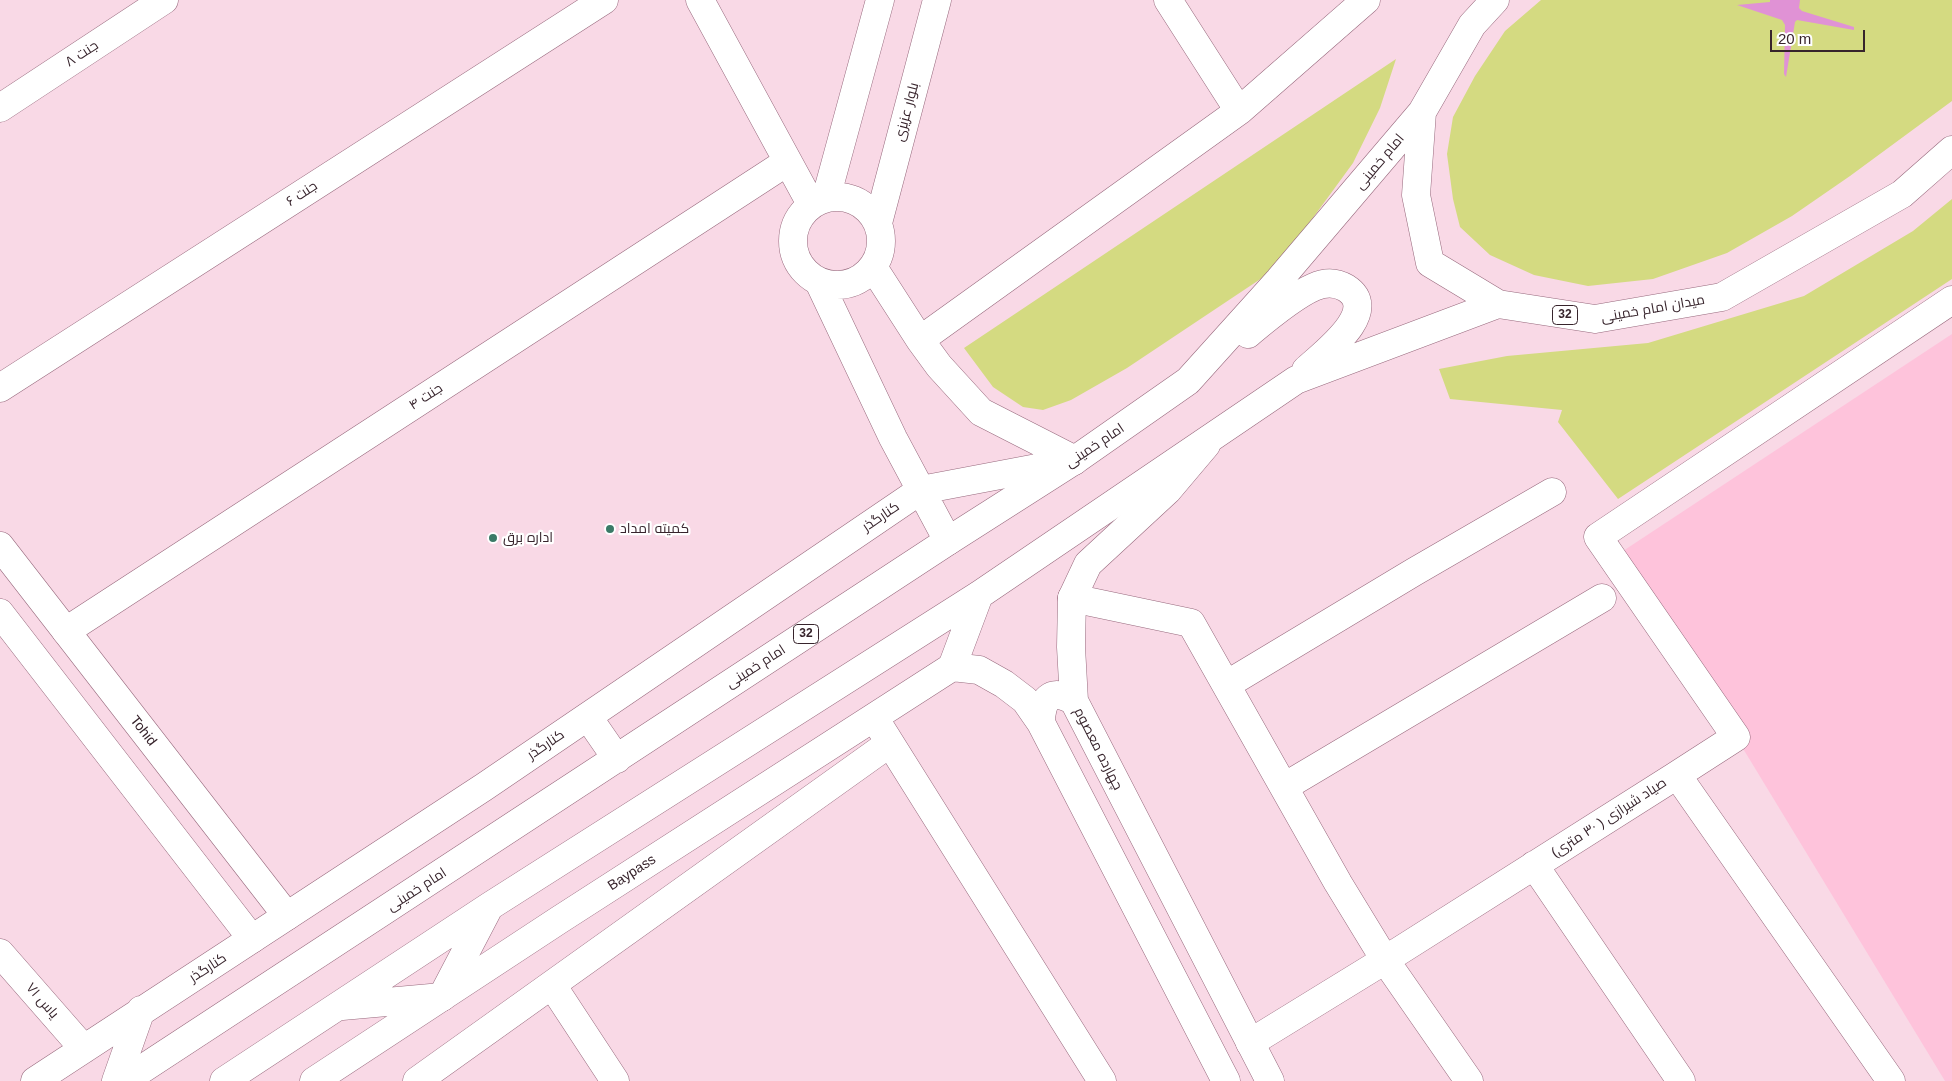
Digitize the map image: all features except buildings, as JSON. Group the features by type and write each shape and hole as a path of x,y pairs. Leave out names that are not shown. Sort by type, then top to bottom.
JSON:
{"main road":[{"name":"جنت ۸","path":"0,108 164,0"},
{"name":"جنت ۶","path":"0,388 604,0"},
{"path":"700,0 787,162 818,201"},
{"path":"818,201 846,197 865,207 878,223 881,238 880,253 873,267 858,280 839,285 819,282 800,268 792,246 796,223 818,201 880,0"},
{"name":"بلوار عزیزی","path":"878,223 937,0"},
{"path":"1168,0 1239,111"},
{"path":"920,340 1239,111 1366,0"},
{"name":"میدان امام خمینی","path":"1495,0 1472,25 1422,112 1416,195 1430,263 1498,304 1595,320 1722,297 1902,194 1952,150"},
{"name":"امام خمینی","path":"124,1081 948,540 1075,460 1188,381 1279,280 1422,112"},
{"name":"جنت ۴","path":"66,631 787,162"},
{"path":"873,267 920,340 940,366 981,412 1075,460"},
{"path":"819,282 893,438 948,540"},
{"path":"1188,381 1279,309 1313,287 1339,283 1351,291 1356,298 1358,309 1354,321 1330,348 1296,380"},
{"path":"1677,775 1736,737 1598,537 1952,300"},
{"name":"32","path":"224,1081 490,906 979,595 1296,380 1498,304"},
{"name":"چهارده معصوم","path":"1214,436 1168,490 1088,564 1072,598 1071,647 1074,701 1270,1081"},
{"name":"کنارگذر","path":"35,1081 484,787 921,490 1075,460"},
{"path":"1226,685 1552,492"},
{"name":"Tohid","path":"0,546 287,916"},
{"path":"979,595 952,667 978,670 1004,684 1025,700 1041,723 1226,1081"},
{"path":"1072,598 1191,623 1338,883 1386,960 1469,1081"},
{"path":"1284,787 1602,598"},
{"path":"0,613 252,939"},
{"name":"Baypass","path":"314,1081 952,667"},
{"path":"1041,723 1041,709 1048,699 1056,694 1074,701"},
{"path":"588,716 616,759"},
{"path":"874,718 1102,1081"},
{"path":"417,1081 890,743"},
{"name":"صیاد شیرازی ( ۳۰ متری)","path":"1250,1043 1386,960 1677,775 1891,1081"},
{"path":"1534,865 1682,1081"},
{"path":"338,1006 442,997 490,906"},
{"name":"یاس ۷۱","path":"0,953 84,1049"},
{"path":"552,985 616,1081"},
{"path":"116,1081 141,1010"}],"shaded area":[{"path":"1952,334 1952,1081 1945,1081 1623,551"}],"green space":[{"path":"1541,0 1952,0 1952,101 1792,216 1727,253 1653,279 1588,286 1534,275 1490,255 1460,227 1453,199 1447,154 1453,117 1475,76 1505,31"},
{"path":"1396,59 1380,108 1353,163 1307,226 1265,276 1127,368 1071,400 1043,410 1023,407 993,387 964,348"},
{"path":"1952,199 1952,279 1618,499 1558,422 1562,410 1450,399 1439,369 1507,356 1648,343 1804,296 1913,231"}],"place":[{"name":"کمیته امداد","path":"610,529"},
{"name":"اداره برق","path":"493,538"}]}
